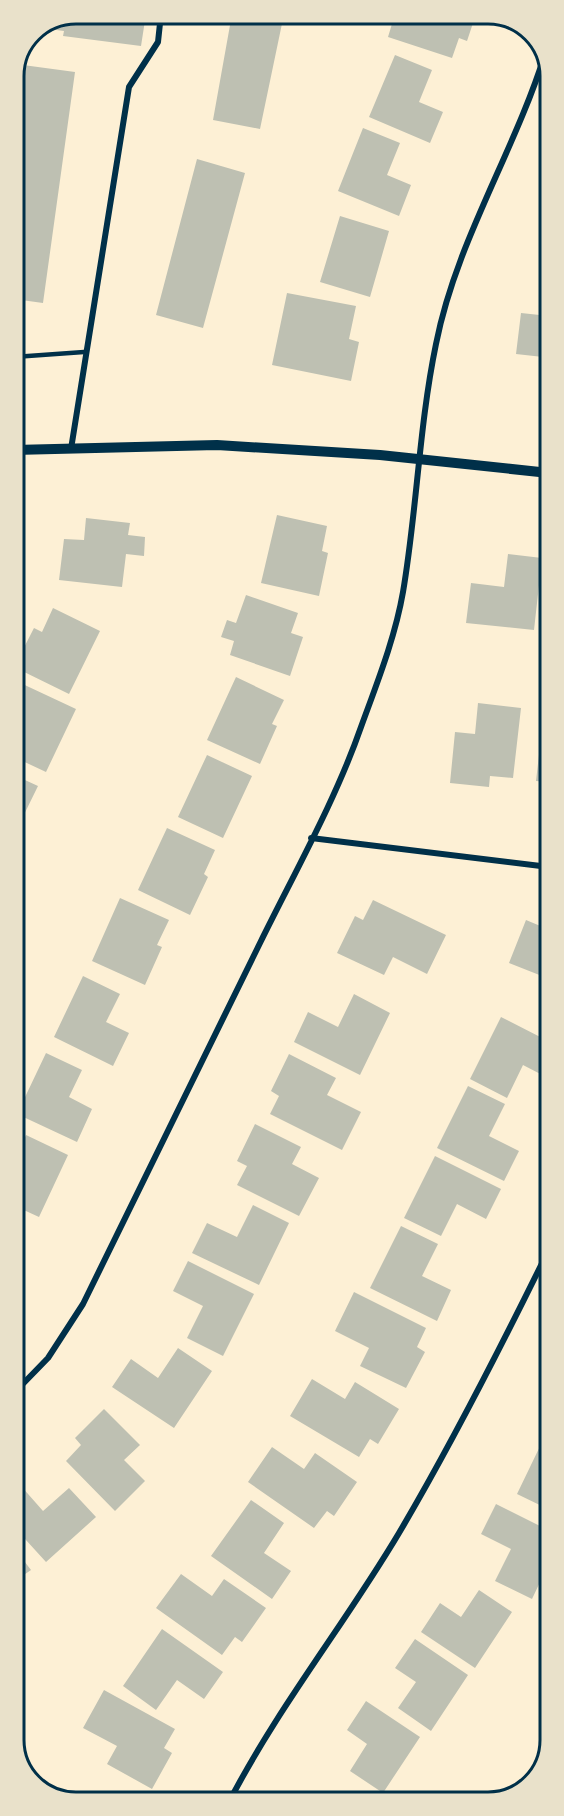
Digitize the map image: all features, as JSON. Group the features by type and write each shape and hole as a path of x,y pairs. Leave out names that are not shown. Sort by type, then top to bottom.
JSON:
{"street":[{"path":"71,449 84,352 129,87 158,42 160,24"},
{"path":"24,1383 48,1358 83,1304 311,838 359,733 381,670 402,596 418,458 436,344 447,300 466,244 523,114 539,70"},
{"path":"24,450 217,445 418,458 540,472"},
{"path":"311,838 540,866"},
{"path":"234,1792 256,1749 331,1642 400,1532 512,1325 540,1268"}],"lane":[{"path":"24,356 84,352"}],"building":[{"path":"76,24 144,24 141,46 63,36 64,31 53,30"},
{"path":"230,24 282,24 260,129 213,120"},
{"path":"392,24 473,24 467,41 459,38 452,58 388,37"},
{"path":"395,55 432,70 419,102 443,112 430,143 369,117"},
{"path":"25,65 75,72 43,303 24,300"},
{"path":"363,128 400,143 387,175 411,185 399,216 338,191"},
{"path":"197,159 245,173 203,328 156,315"},
{"path":"340,216 389,231 370,297 320,282"},
{"path":"287,293 356,306 349,339 359,342 351,381 272,365"},
{"path":"521,313 540,315 540,357 516,354"},
{"path":"277,515 327,526 322,551 328,553 319,596 261,583"},
{"path":"86,518 130,523 128,535 145,537 144,556 126,554 122,587 59,580 64,539 84,540"},
{"path":"508,554 540,558 534,630 466,623 471,583 504,587"},
{"path":"246,595 298,613 291,633 303,637 290,676 230,655 234,641 221,637 227,620 236,623"},
{"path":"53,608 100,631 69,694 24,672 24,648 34,628 42,632"},
{"path":"236,677 284,700 272,724 277,726 260,764 207,740"},
{"path":"24,685 76,709 46,772 24,762"},
{"path":"478,703 521,708 513,778 490,776 489,787 450,783 455,732 475,734"},
{"path":"540,746 540,781 536,781"},
{"path":"207,755 252,776 223,838 178,817"},
{"path":"24,780 38,786 24,815"},
{"path":"167,828 215,850 204,874 208,877 190,915 138,890"},
{"path":"120,898 169,920 157,945 162,947 145,985 92,961"},
{"path":"373,900 446,935 427,974 393,957 384,975 337,953 355,916 363,920"},
{"path":"526,920 540,926 540,975 509,963"},
{"path":"83,976 120,994 106,1022 129,1033 113,1066 54,1037"},
{"path":"354,994 390,1013 360,1075 294,1042 308,1012 338,1027"},
{"path":"501,1017 540,1037 540,1074 523,1065 507,1098 470,1079"},
{"path":"46,1053 82,1070 69,1097 92,1109 77,1142 24,1117 24,1099"},
{"path":"289,1054 336,1078 327,1095 361,1112 342,1150 270,1114 279,1096 271,1091"},
{"path":"468,1086 505,1104 489,1136 519,1151 504,1181 437,1148"},
{"path":"255,1124 301,1147 292,1164 319,1178 299,1216 237,1185 247,1166 237,1161"},
{"path":"26,1135 68,1155 39,1217 24,1210 24,1139"},
{"path":"435,1156 501,1189 486,1219 457,1204 441,1236 404,1218"},
{"path":"253,1205 289,1223 259,1285 192,1253 207,1223 237,1237"},
{"path":"401,1226 438,1244 422,1276 451,1290 437,1321 370,1288"},
{"path":"188,1261 254,1294 223,1356 187,1338 203,1306 173,1291"},
{"path":"354,1292 426,1328 417,1347 425,1352 406,1388 360,1366 369,1348 335,1331"},
{"path":"178,1348 212,1371 174,1428 112,1387 131,1359 158,1378"},
{"path":"312,1379 345,1399 355,1382 399,1409 378,1444 370,1439 359,1457 290,1416"},
{"path":"104,1409 140,1445 124,1460 145,1481 115,1511 66,1461 81,1445 75,1438"},
{"path":"540,1446 540,1505 517,1494"},
{"path":"272,1447 304,1469 315,1453 357,1482 334,1516 327,1511 314,1528 248,1482"},
{"path":"69,1488 96,1517 46,1562 24,1538 24,1489 43,1511"},
{"path":"251,1500 284,1523 264,1553 291,1571 272,1599 211,1556"},
{"path":"496,1504 540,1526 540,1582 532,1599 495,1581 511,1549 481,1534"},
{"path":"24,1561 31,1570 24,1575"},
{"path":"181,1574 212,1596 224,1579 266,1608 242,1642 235,1637 222,1655 156,1608"},
{"path":"479,1590 512,1612 475,1668 421,1632 440,1603 461,1617"},
{"path":"162,1629 223,1672 204,1699 177,1680 156,1710 123,1686"},
{"path":"415,1639 468,1675 431,1731 398,1708 416,1682 395,1668"},
{"path":"104,1690 175,1729 164,1748 172,1753 152,1789 107,1764 117,1746 83,1728"},
{"path":"366,1701 420,1737 382,1792 350,1771 367,1744 347,1730"}]}
